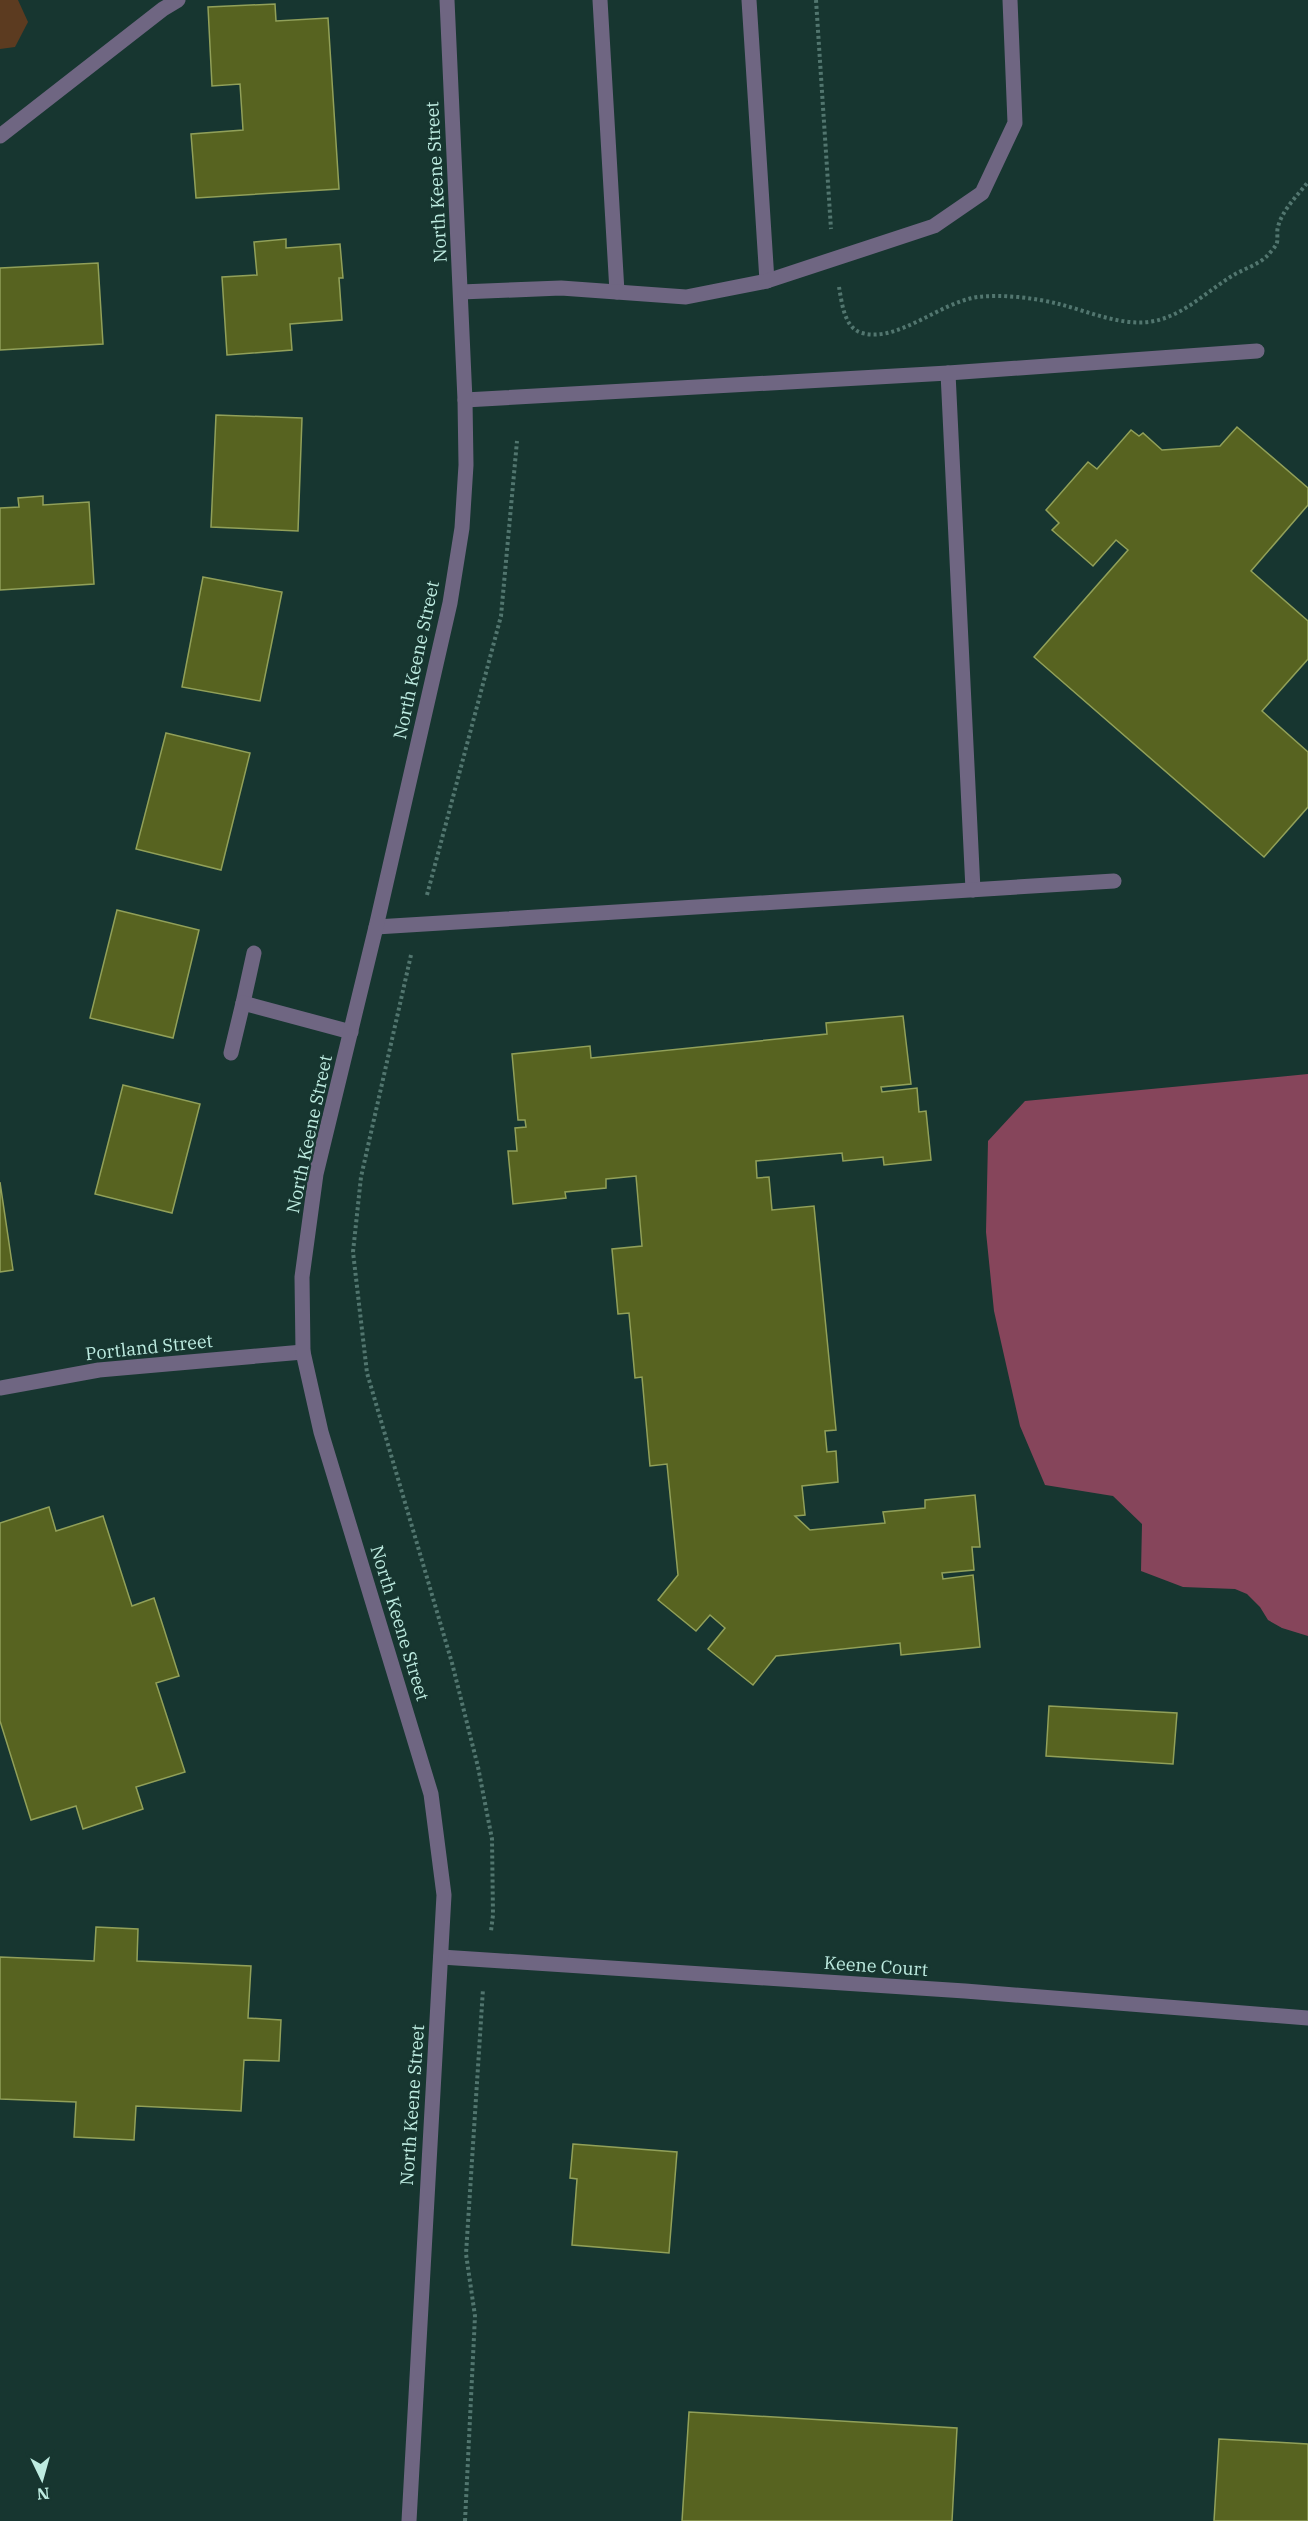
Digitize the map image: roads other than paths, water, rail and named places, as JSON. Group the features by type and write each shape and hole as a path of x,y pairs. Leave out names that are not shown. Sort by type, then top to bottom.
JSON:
{"street":[{"path":"0,136 163,9 178,0"},
{"name":"North Keene Street","path":"409,2521 444,1894 432,1794 321,1432 303,1352 302,1277 316,1174 376,927 450,603 462,528 466,465 465,400 447,0"},
{"path":"600,0 617,292"},
{"path":"749,0 767,281"},
{"path":"460,292 561,288 686,297 767,281 934,226 982,193 1015,123 1010,0"},
{"path":"465,400 948,373 1257,351"},
{"path":"948,373 974,890"},
{"path":"376,927 1114,881"},
{"path":"231,1053 254,953"},
{"path":"243,1003 351,1032"},
{"name":"Portland Street","path":"0,1388 99,1370 303,1352"},
{"name":"Keene Court","path":"441,1957 965,1991 1308,2018"}]}
